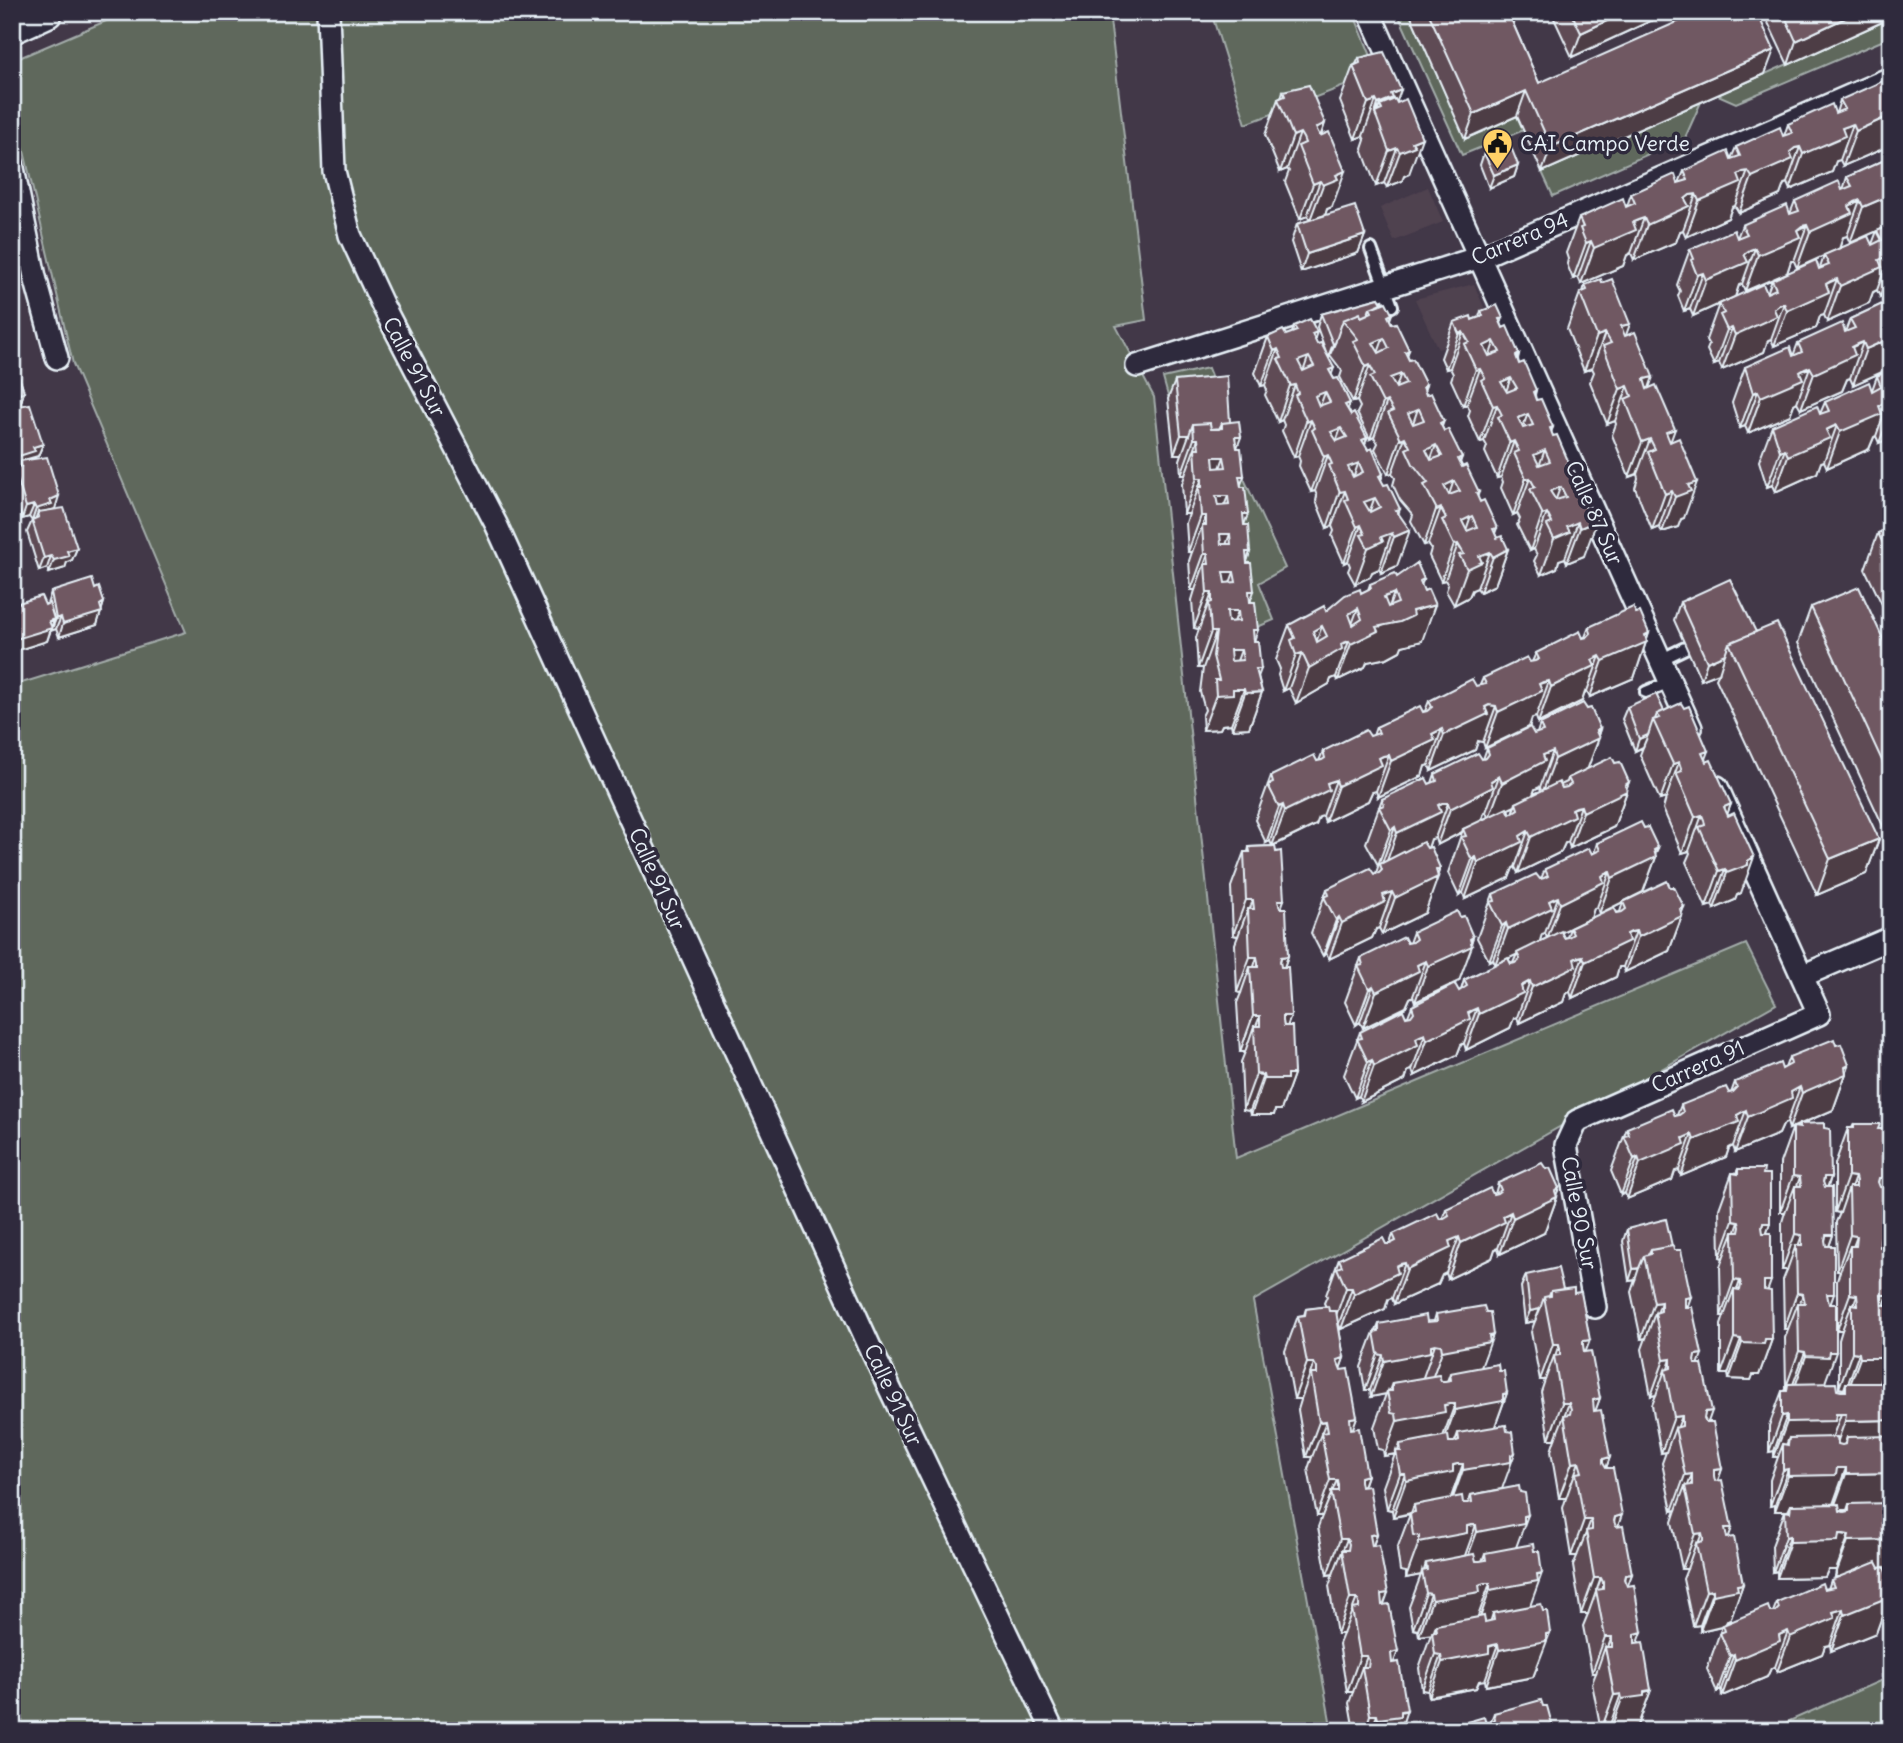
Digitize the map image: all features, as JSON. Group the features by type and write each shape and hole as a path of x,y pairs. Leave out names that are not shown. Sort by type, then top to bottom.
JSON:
{"main road":[{"path":"12,28 47,12"}],"street":[{"name":"Calle 91 Sur","path":"328,12 334,171 350,235 383,306 496,524 870,1348 1053,1731"},
{"name":"Calle 87 Sur","path":"1368,12 1698,744"},
{"name":"Carrera 94","path":"1137,366 1390,296 1891,78"},
{"path":"12,163 35,277 57,358"},
{"path":"1709,769 1802,976 1891,938"},
{"name":"Carrera 91","path":"1577,1121 1819,1014 1802,976"},
{"name":"Calle 90 Sur","path":"1577,1121 1566,1145 1595,1307"}],"lane":[{"path":"1371,249 1390,296"},
{"path":"1660,660 1685,648"},
{"path":"1646,692 1670,682"}],"shaded area":[{"path":"1428,187 1443,222 1394,241 1380,208"},
{"path":"1474,284 1494,331 1438,349 1415,299"}],"green space":[{"path":"127,12 1109,12 1146,320 1116,326 1154,397 1236,1158 1746,944 1776,1004 1253,1301 1332,1731 12,1731 12,686 186,632 73,364 12,99 12,61"},
{"path":"1211,12 1353,12 1378,73 1246,124"},
{"path":"1397,12 1409,12 1465,138 1517,116 1524,130 1462,155"},
{"path":"1891,18 1891,37 1736,103 1718,95"},
{"path":"1701,102 1685,138 1553,196 1542,172"},
{"path":"1208,368 1217,391 1168,396 1163,378"},
{"path":"1228,444 1285,568 1259,583 1274,620 1248,631"},
{"path":"1891,1676 1891,1731 1767,1731"}],"building":[{"path":"1428,12 1508,12 1539,83 1700,12 1757,12 1774,50 1551,147 1526,91 1474,114"},
{"path":"1571,12 1626,12 1581,33"},
{"path":"1783,12 1858,12 1796,41"},
{"path":"1384,52 1401,90 1391,94 1393,98 1378,104 1376,100 1368,103 1353,66 1360,63 1359,58"},
{"path":"1885,80 1888,89 1891,88 1891,115 1856,131 1853,124 1842,128 1845,136 1803,154 1800,147 1795,148 1790,152 1793,159 1752,177 1748,171 1743,172 1738,175 1741,183 1699,201 1696,194 1690,195 1685,199 1689,206 1647,225 1644,218 1633,222 1636,230 1594,248 1591,241 1586,243 1579,218 1623,198 1626,207 1635,203 1631,194 1675,174 1678,183 1688,180 1684,171 1728,151 1731,159 1740,156 1736,147 1780,127 1783,136 1792,133 1788,124 1832,104 1835,113 1845,109 1840,100"},
{"path":"1309,85 1325,123 1316,128 1320,136 1329,132 1345,171 1336,175 1338,179 1323,185 1320,181 1313,184 1298,146 1305,143 1303,138 1300,133 1293,136 1278,99 1285,96 1283,91"},
{"path":"1395,99 1397,103 1406,99 1422,138 1412,142 1415,146 1400,152 1397,148 1389,151 1375,113 1382,110 1380,105"},
{"path":"1509,142 1518,165 1494,175 1484,153"},
{"path":"1891,157 1891,195 1863,207 1860,200 1855,202 1849,206 1852,213 1810,232 1807,225 1802,226 1797,230 1800,237 1758,255 1755,248 1750,250 1744,254 1748,262 1706,280 1703,273 1697,275 1690,249 1734,230 1737,238 1747,234 1742,225 1787,205 1790,214 1799,211 1795,201 1839,181 1842,190 1852,186 1847,177"},
{"path":"1355,206 1365,235 1307,254 1297,224"},
{"path":"1891,225 1891,257 1890,255 1879,260 1882,267 1840,286 1837,279 1831,281 1826,284 1829,292 1787,311 1784,303 1779,305 1774,309 1777,316 1735,335 1732,328 1727,330 1720,315 1724,313 1719,304 1763,284 1767,293 1776,289 1772,280 1816,260 1819,269 1829,265 1824,255 1868,236 1872,245 1882,240 1877,231"},
{"path":"1601,279 1602,283 1612,279 1630,324 1621,326 1625,336 1635,332 1653,377 1644,379 1647,389 1656,385 1675,429 1666,432 1670,442 1679,438 1697,482 1688,485 1691,491 1675,497 1672,491 1665,494 1648,452 1655,449 1650,439 1642,442 1625,399 1632,396 1628,386 1620,389 1603,346 1611,343 1605,333 1597,336 1580,293 1587,290 1585,285"},
{"path":"1379,298 1382,303 1370,308 1368,314 1361,317 1360,313 1343,320 1333,344 1321,314"},
{"path":"1891,300 1891,338 1866,349 1863,342 1858,344 1852,347 1855,355 1814,374 1810,367 1805,369 1800,372 1803,379 1761,397 1758,391 1753,393 1745,367 1790,347 1793,356 1802,352 1798,343 1842,323 1845,332 1855,328 1850,319"},
{"path":"1386,302 1392,314 1388,316 1392,324 1396,323 1409,350 1405,352 1409,360 1413,359 1426,385 1423,387 1426,395 1431,393 1444,421 1440,423 1444,431 1448,429 1462,457 1458,459 1462,467 1466,465 1479,492 1476,493 1480,502 1484,500 1497,528 1493,529 1497,538 1502,536 1508,549 1493,557 1490,552 1479,556 1482,562 1467,569 1459,555 1464,554 1458,544 1454,545 1442,520 1446,518 1441,508 1437,510 1424,485 1428,483 1413,464 1406,449 1410,447 1405,437 1401,439 1388,413 1393,411 1387,401 1383,403 1370,377 1375,375 1370,365 1366,367 1353,341 1358,339 1343,320 1360,313 1361,317 1372,312 1370,308","holes":["1384,338 1389,348 1379,353 1373,343","1401,374 1406,384 1396,388 1390,378","1419,409 1424,420 1413,424 1408,414","1436,445 1442,456 1431,460 1426,450","1454,481 1460,491 1449,495 1444,486","1472,516 1477,527 1467,531 1462,521"]},
{"path":"1497,305 1503,318 1499,319 1503,328 1507,326 1519,354 1516,356 1519,364 1524,362 1536,390 1533,392 1536,400 1541,399 1553,427 1550,428 1553,436 1557,435 1569,463 1566,464 1569,473 1574,471 1586,499 1582,500 1586,509 1590,507 1597,521 1580,528 1578,522 1567,527 1570,532 1554,539 1547,525 1552,523 1547,513 1543,515 1530,489 1535,487 1530,478 1526,479 1514,453 1519,451 1514,441 1510,443 1498,417 1502,415 1497,405 1493,406 1481,380 1485,378 1480,369 1476,370 1464,344 1469,342 1463,332 1459,334 1454,322 1471,316 1472,320 1483,316 1481,311","holes":["1494,341 1500,352 1489,356 1484,346","1511,378 1517,388 1507,392 1501,382","1528,414 1533,425 1523,428 1518,418","1545,450 1550,461 1539,465 1534,455","1561,487 1566,497 1556,500 1550,491"]},
{"path":"1310,319 1317,332 1312,334 1317,344 1321,343 1334,368 1329,370 1334,379 1338,378 1350,403 1345,405 1351,415 1354,413 1367,438 1362,440 1368,450 1372,448 1383,474 1379,476 1384,485 1388,484 1400,509 1396,510 1410,530 1394,537 1392,533 1381,537 1383,541 1368,548 1361,535 1365,534 1361,525 1357,527 1345,500 1348,499 1345,491 1340,492 1329,465 1332,464 1328,455 1324,457 1312,430 1315,428 1311,420 1307,422 1295,395 1298,393 1295,385 1291,386 1278,359 1282,358 1278,349 1274,351 1268,337 1283,330 1286,335 1297,331 1294,326","holes":["1309,357 1314,366 1303,371 1298,361","1325,392 1330,402 1319,406 1315,396","1341,428 1347,437 1337,441 1331,432","1359,463 1363,472 1353,477 1348,467","1375,498 1380,507 1370,512 1364,502"]},
{"path":"12,356 24,392 14,396 16,400 12,401"},
{"path":"1891,370 1891,404 1889,400 1879,406 1882,414 1840,432 1837,425 1832,427 1826,430 1830,438 1788,456 1785,449 1780,451 1772,426 1817,406 1820,414 1829,411 1825,402 1869,382 1872,391 1881,386 1877,376"},
{"path":"1227,376 1230,422 1222,423 1219,429 1211,429 1210,423 1193,424 1189,435 1181,435 1175,381"},
{"path":"30,404 43,444 33,447 35,451 19,456 17,452 12,453 12,407"},
{"path":"1239,421 1241,437 1235,437 1237,448 1241,448 1244,476 1239,476 1241,487 1245,487 1248,514 1243,514 1244,525 1248,525 1250,552 1246,552 1247,563 1251,563 1254,591 1249,591 1250,602 1255,602 1258,630 1253,630 1254,641 1258,641 1261,669 1256,669 1262,692 1245,693 1244,689 1233,689 1233,694 1216,695 1215,680 1219,680 1213,656 1216,632 1211,632 1209,603 1212,602 1212,593 1207,593 1205,564 1209,564 1208,554 1204,554 1202,525 1206,525 1206,516 1201,516 1199,487 1202,487 1202,478 1197,478 1195,448 1199,448 1198,439 1194,439 1193,424 1210,423 1211,429 1222,428 1222,423","holes":["1213,457 1224,457 1226,467 1214,468","1216,496 1228,496 1229,505 1218,506","1220,534 1230,534 1231,544 1221,544","1223,572 1234,572 1236,582 1225,583","1227,611 1238,611 1239,621 1228,622","1230,650 1241,650 1243,660 1231,661"]},
{"path":"47,457 59,496 50,500 52,504 36,509 34,505 26,507 14,468 21,466 20,461"},
{"path":"64,508 77,548 67,551 69,556 54,560 51,556 44,558 32,520 39,517 38,512"},
{"path":"1891,528 1891,560 1878,533"},
{"path":"1417,563 1424,579 1420,581 1424,591 1428,589 1435,605 1412,611 1413,616 1400,622 1376,627 1378,631 1351,644 1349,641 1341,644 1342,649 1309,668 1302,653 1296,655 1291,640 1295,638 1289,625 1324,606 1326,611 1345,595 1360,589 1361,593 1371,588 1370,584 1395,573 1397,577","holes":["1394,593 1398,603 1388,607 1384,597","1358,608 1362,619 1353,625 1349,614","1322,626 1327,636 1317,642 1313,631"]},
{"path":"92,579 95,589 99,587 104,602 100,605 102,612 63,624 61,617 56,619 51,592"},
{"path":"1730,579 1756,632 1729,643 1725,654 1707,662 1680,602"},
{"path":"1859,587 1891,656 1891,780 1811,607"},
{"path":"41,596 45,605 49,603 54,619 49,621 52,628 13,640 12,605"},
{"path":"1633,607 1636,613 1640,612 1649,633 1645,635 1647,642 1603,661 1600,656 1592,660 1595,666 1551,687 1549,681 1543,682 1539,684 1542,691 1498,712 1496,706 1489,705 1485,707 1488,714 1444,735 1442,729 1432,734 1435,740 1391,761 1389,755 1383,756 1379,758 1382,765 1338,786 1336,780 1327,783 1329,790 1285,811 1283,805 1279,807 1268,785 1273,783 1271,776 1314,755 1317,761 1322,760 1325,758 1323,751 1366,730 1370,736 1379,733 1376,727 1420,706 1423,712 1427,711 1432,707 1429,701 1472,679 1476,686 1486,684 1483,678 1527,657 1530,662 1535,661 1539,659 1536,653 1580,631 1583,638 1587,637 1591,633 1589,627"},
{"path":"1777,623 1879,839 1830,859 1729,643"},
{"path":"1656,694 1664,711 1657,714 1653,720 1648,735 1639,739 1627,707"},
{"path":"1583,703 1587,709 1591,708 1600,729 1596,731 1599,738 1555,759 1553,751 1543,755 1545,761 1502,783 1499,776 1491,781 1493,787 1450,809 1448,803 1442,803 1438,805 1441,812 1397,833 1395,827 1391,830 1379,807 1384,805 1382,799 1426,778 1429,784 1437,781 1435,774 1478,753 1482,759 1486,758 1489,754 1487,748 1530,727 1534,734 1543,731 1540,724"},
{"path":"1681,703 1684,708 1689,706 1708,751 1702,753 1706,762 1711,760 1731,804 1724,807 1728,816 1734,813 1754,857 1748,860 1748,865 1727,873 1725,869 1719,871 1699,827 1705,825 1702,815 1695,817 1676,773 1682,771 1679,762 1673,764 1653,720 1660,718 1657,714"},
{"path":"1612,757 1615,763 1620,762 1629,782 1625,785 1627,791 1583,812 1581,806 1576,807 1572,809 1574,816 1531,837 1528,831 1520,836 1522,842 1478,863 1476,857 1472,860 1461,837 1466,836 1463,829 1507,808 1510,814 1518,809 1516,803 1559,782 1562,788 1567,787 1571,784 1568,778"},
{"path":"1641,822 1644,828 1648,827 1658,848 1654,850 1656,857 1612,878 1610,872 1606,873 1602,876 1604,882 1560,904 1558,897 1553,899 1549,901 1552,908 1508,929 1506,923 1502,926 1490,902 1495,901 1493,894 1536,874 1540,879 1544,878 1548,876 1545,869 1589,848 1592,854 1600,850 1597,843"},
{"path":"1423,842 1427,848 1431,847 1440,868 1436,870 1438,877 1395,898 1392,892 1383,895 1385,902 1342,923 1339,917 1336,920 1324,897 1329,895 1327,889 1370,868 1374,874 1379,873 1382,870 1380,864"},
{"path":"1275,846 1276,852 1281,851 1284,900 1278,900 1280,908 1286,908 1288,956 1281,957 1280,961 1281,967 1288,967 1291,1016 1283,1016 1283,1021 1284,1026 1292,1026 1294,1074 1287,1074 1287,1079 1264,1079 1263,1075 1256,1074 1254,1026 1260,1026 1260,1016 1253,1016 1250,967 1258,967 1258,962 1257,957 1250,957 1248,909 1254,909 1253,900 1246,900 1244,852 1250,852 1249,847"},
{"path":"1667,881 1670,887 1674,887 1684,907 1680,909 1682,916 1638,937 1636,931 1631,932 1627,934 1629,941 1585,962 1583,956 1578,957 1574,959 1576,966 1532,987 1530,981 1521,986 1523,993 1479,1014 1477,1008 1468,1012 1470,1019 1427,1040 1425,1034 1420,1036 1416,1038 1418,1045 1374,1066 1372,1060 1368,1062 1357,1039 1362,1038 1360,1032 1403,1010 1406,1017 1411,1016 1414,1012 1412,1006 1455,984 1459,991 1467,986 1464,980 1508,958 1511,964 1515,963 1520,959 1517,953 1561,931 1564,938 1568,937 1573,934 1570,928 1614,907 1617,913 1622,912 1626,909 1623,902"},
{"path":"1457,911 1460,917 1464,916 1473,937 1470,939 1472,946 1428,966 1426,961 1421,963 1417,965 1419,971 1376,992 1373,986 1369,989 1358,966 1363,965 1361,958 1404,937 1407,943 1412,942 1416,939 1413,932"},
{"path":"1834,1039 1836,1045 1841,1044 1849,1065 1845,1067 1846,1074 1802,1093 1800,1087 1791,1092 1792,1098 1748,1117 1746,1110 1737,1115 1739,1122 1694,1140 1692,1134 1683,1138 1685,1144 1640,1163 1638,1157 1634,1159 1624,1136 1629,1135 1627,1128 1672,1109 1675,1116 1679,1115 1683,1112 1681,1105 1726,1087 1729,1093 1733,1092 1737,1088 1735,1082 1780,1063 1782,1069 1791,1064 1789,1057"},
{"path":"1824,1123 1824,1128 1830,1129 1831,1177 1824,1177 1823,1182 1825,1187 1832,1187 1833,1235 1826,1235 1825,1240 1826,1246 1834,1246 1834,1294 1827,1294 1829,1304 1836,1304 1836,1352 1829,1352 1828,1357 1806,1356 1805,1352 1799,1351 1798,1303 1805,1303 1803,1294 1797,1293 1796,1245 1802,1245 1802,1235 1795,1234 1795,1186 1801,1186 1800,1177 1793,1176 1793,1127 1800,1128 1799,1124"},
{"path":"1854,1124 1880,1124 1878,1129 1886,1129 1886,1178 1879,1178 1878,1182 1880,1187 1887,1188 1888,1236 1881,1236 1880,1247 1887,1247 1888,1295 1881,1295 1882,1305 1890,1305 1890,1353 1883,1354 1882,1358 1860,1358 1859,1353 1852,1352 1852,1304 1858,1305 1857,1295 1850,1294 1850,1246 1856,1246 1857,1236 1850,1235 1849,1187 1856,1187 1856,1181 1855,1177 1848,1176 1848,1128 1854,1128"},
{"path":"1542,1163 1546,1169 1550,1168 1559,1188 1555,1191 1557,1197 1513,1218 1511,1212 1503,1216 1505,1222 1461,1243 1459,1237 1449,1241 1451,1248 1407,1269 1405,1263 1400,1264 1396,1266 1398,1273 1354,1294 1352,1288 1346,1288 1337,1268 1342,1266 1339,1259 1383,1238 1386,1244 1390,1244 1396,1241 1393,1234 1437,1213 1440,1219 1444,1218 1449,1215 1446,1209 1490,1188 1493,1194 1497,1193 1501,1190 1498,1183"},
{"path":"1738,1169 1764,1169 1763,1174 1770,1174 1770,1223 1763,1223 1762,1227 1763,1233 1771,1233 1771,1281 1764,1281 1764,1290 1771,1291 1772,1339 1765,1339 1764,1344 1742,1343 1741,1339 1734,1338 1734,1289 1740,1290 1741,1285 1740,1281 1734,1280 1733,1232 1739,1232 1740,1227 1739,1222 1733,1221 1732,1173 1738,1174"},
{"path":"1666,1219 1672,1246 1651,1250 1644,1256 1639,1268 1633,1269 1627,1229"},
{"path":"1673,1246 1674,1250 1681,1250 1691,1297 1685,1298 1685,1307 1692,1307 1702,1354 1695,1355 1694,1360 1695,1364 1702,1364 1712,1411 1705,1412 1704,1418 1706,1422 1713,1422 1722,1469 1714,1470 1714,1476 1715,1481 1722,1480 1732,1528 1725,1528 1727,1538 1734,1537 1743,1584 1737,1585 1738,1590 1713,1595 1713,1590 1706,1591 1696,1543 1703,1541 1703,1537 1702,1533 1695,1534 1685,1486 1692,1485 1692,1474 1685,1475 1675,1428 1682,1426 1682,1416 1674,1417 1665,1370 1671,1368 1671,1359 1664,1360 1655,1313 1661,1311 1661,1302 1654,1303 1644,1256 1651,1254 1651,1250"},
{"path":"1558,1268 1563,1289 1551,1291 1549,1296 1544,1297 1540,1309 1530,1311 1526,1275"},
{"path":"1574,1288 1574,1293 1581,1292 1590,1340 1583,1341 1584,1352 1591,1351 1600,1398 1593,1400 1594,1411 1601,1410 1610,1457 1603,1459 1603,1463 1606,1468 1613,1468 1622,1515 1615,1517 1614,1521 1616,1527 1623,1526 1632,1574 1625,1575 1624,1579 1627,1586 1634,1585 1642,1632 1635,1634 1635,1643 1643,1642 1651,1690 1644,1691 1644,1696 1622,1699 1621,1694 1614,1695 1605,1647 1612,1647 1612,1637 1605,1637 1596,1590 1603,1589 1603,1582 1601,1578 1594,1578 1586,1531 1592,1530 1592,1524 1591,1520 1584,1520 1576,1473 1582,1472 1579,1462 1572,1463 1564,1415 1570,1414 1571,1409 1569,1403 1562,1403 1554,1356 1560,1355 1560,1348 1559,1344 1553,1344 1544,1297 1551,1296 1551,1291"},
{"path":"1328,1306 1329,1311 1336,1311 1344,1358 1337,1360 1341,1370 1348,1369 1357,1417 1350,1418 1351,1429 1359,1428 1367,1475 1360,1477 1361,1487 1369,1486 1377,1534 1370,1535 1372,1546 1379,1545 1388,1593 1381,1594 1382,1605 1389,1604 1398,1651 1391,1653 1392,1663 1399,1662 1407,1710 1401,1711 1401,1716 1378,1719 1377,1715 1370,1715 1362,1667 1368,1667 1369,1661 1367,1656 1360,1656 1352,1609 1359,1608 1359,1603 1357,1598 1350,1598 1342,1550 1348,1550 1349,1544 1347,1539 1340,1539 1331,1491 1338,1491 1338,1485 1337,1480 1330,1480 1321,1433 1328,1432 1326,1421 1319,1422 1311,1374 1317,1374 1317,1368 1314,1363 1307,1363 1298,1316 1305,1315 1306,1309"},
{"path":"1484,1306 1486,1312 1490,1312 1493,1335 1489,1336 1490,1342 1442,1351 1441,1345 1435,1344 1431,1345 1431,1352 1384,1361 1383,1355 1378,1354 1374,1332 1379,1331 1379,1324 1426,1315 1427,1322 1437,1321 1436,1314"},
{"path":"1498,1364 1499,1371 1504,1371 1507,1393 1503,1394 1503,1401 1455,1410 1455,1404 1449,1404 1444,1405 1445,1412 1397,1421 1396,1414 1391,1413 1387,1391 1392,1391 1392,1383 1439,1375 1441,1381 1451,1380 1450,1373"},
{"path":"1836,1383 1837,1390 1846,1391 1846,1383 1891,1383 1891,1420 1845,1421 1846,1414 1836,1414 1835,1421 1787,1422 1787,1415 1782,1416 1782,1391 1787,1391 1788,1384"},
{"path":"1506,1425 1507,1431 1512,1432 1515,1453 1511,1455 1511,1462 1463,1470 1463,1464 1457,1464 1453,1465 1453,1472 1406,1481 1405,1474 1400,1474 1396,1451 1401,1451 1400,1444 1448,1435 1449,1442 1454,1442 1459,1440 1458,1433"},
{"path":"1891,1436 1891,1473 1846,1474 1846,1468 1837,1468 1836,1475 1788,1476 1788,1469 1783,1470 1783,1444 1788,1445 1789,1438 1837,1437 1838,1444 1842,1445 1846,1444 1847,1437"},
{"path":"1519,1486 1520,1492 1525,1493 1528,1515 1524,1516 1524,1523 1477,1532 1476,1525 1471,1525 1467,1526 1467,1533 1419,1542 1419,1536 1413,1535 1410,1513 1415,1512 1414,1505 1462,1496 1463,1503 1468,1503 1472,1502 1471,1495"},
{"path":"1891,1503 1891,1540 1848,1541 1849,1535 1839,1534 1838,1541 1790,1542 1790,1536 1786,1537 1785,1511 1790,1512 1791,1505 1839,1504 1840,1511 1844,1512 1849,1511 1849,1504"},
{"path":"1533,1544 1534,1551 1539,1551 1542,1573 1537,1574 1538,1581 1490,1590 1490,1583 1484,1583 1479,1585 1480,1592 1432,1600 1431,1594 1426,1593 1422,1571 1427,1570 1426,1563 1474,1554 1476,1561 1486,1560 1485,1553"},
{"path":"1876,1562 1879,1568 1884,1567 1891,1586 1888,1590 1889,1597 1844,1615 1843,1609 1833,1612 1835,1618 1790,1637 1788,1631 1783,1633 1779,1635 1780,1641 1735,1660 1734,1654 1730,1656 1720,1633 1725,1631 1723,1625 1768,1606 1770,1612 1775,1612 1779,1608 1777,1602 1822,1583 1824,1589 1834,1587 1831,1580"},
{"path":"1541,1604 1543,1611 1547,1611 1550,1633 1546,1634 1546,1641 1499,1650 1498,1644 1493,1645 1489,1646 1489,1653 1442,1662 1441,1655 1435,1654 1432,1632 1437,1631 1436,1625 1484,1616 1485,1622 1494,1620 1493,1613"},
{"path":"1541,1700 1543,1706 1547,1706 1553,1728 1548,1729 1549,1731 1437,1731 1484,1717 1486,1724 1491,1723 1495,1719 1494,1713"}],"place":[{"name":"CAI Campo Verde","path":"1497,171"}]}
